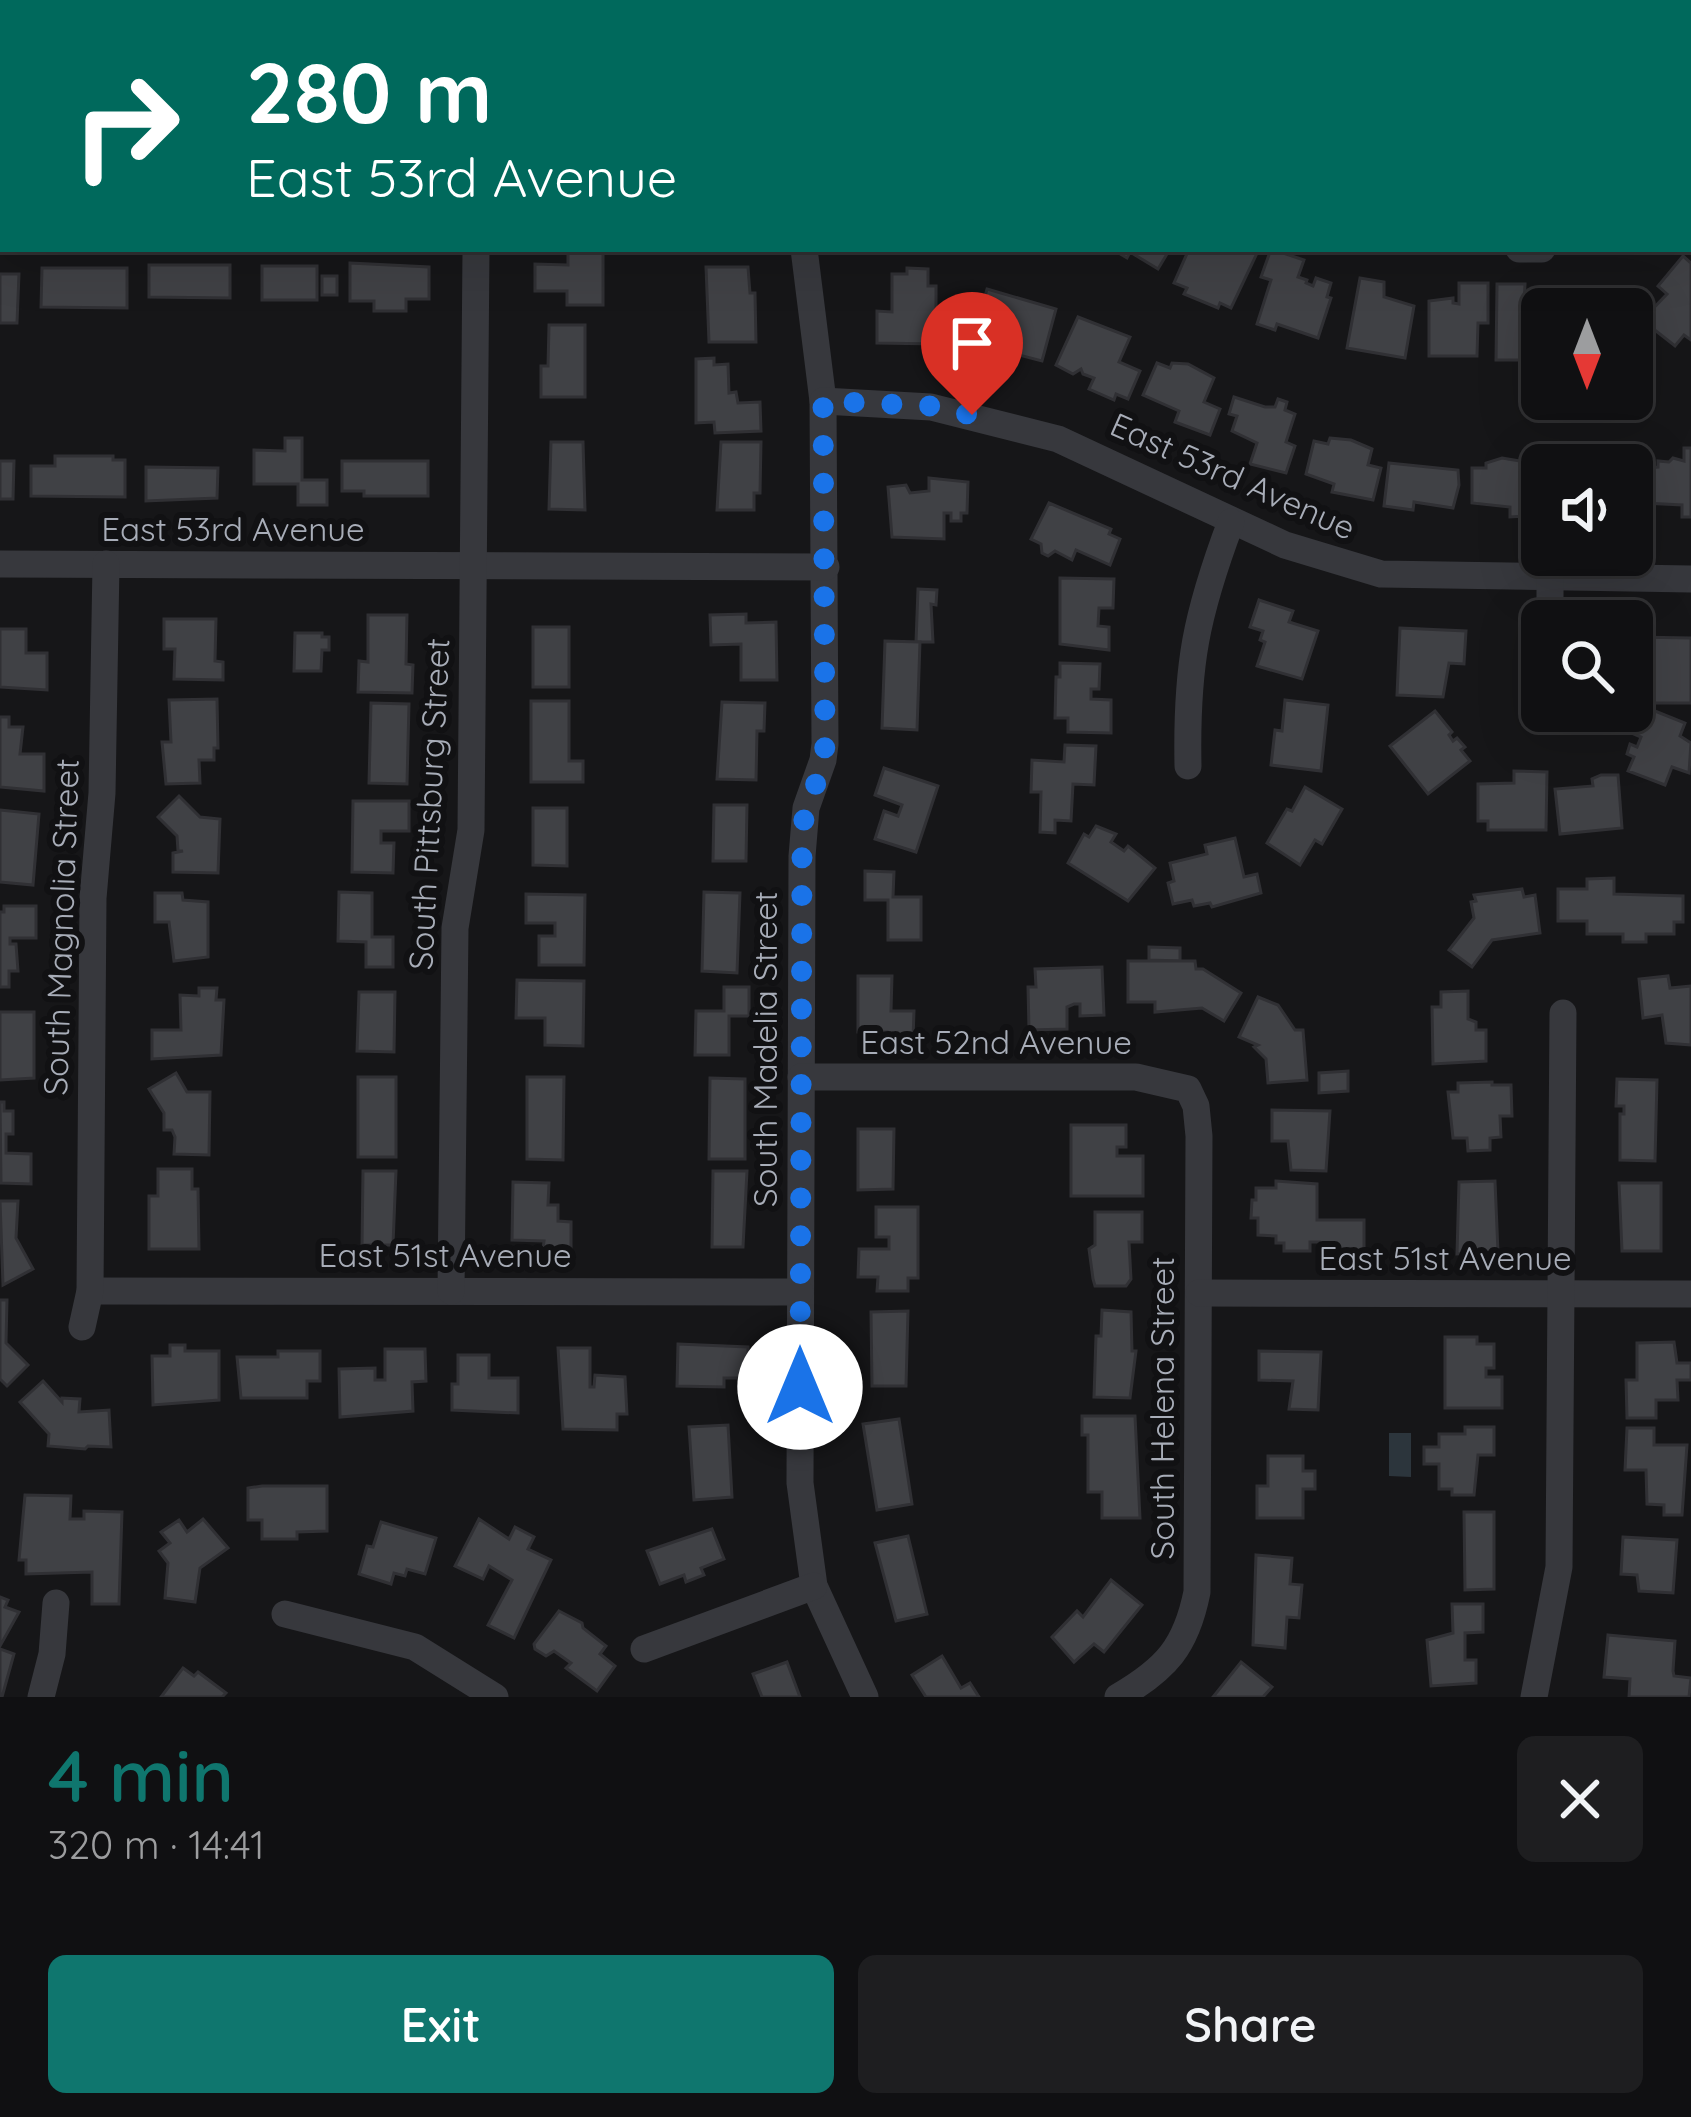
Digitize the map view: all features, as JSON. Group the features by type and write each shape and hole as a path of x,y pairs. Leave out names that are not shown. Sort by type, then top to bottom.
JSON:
{"street":[{"name":"South Pittsburg Street","path":"451,1291 455,928 471,830 476,252"},
{"name":"South Madelia Street","path":"804,252 823,401 826,567 824,760 804,818 800,1483 814,1586 865,1697"},
{"name":"East 53rd Avenue","path":"823,401 931,406 1058,439 1231,522 1330,562 1381,574 1691,578"},
{"path":"1188,766 1192,646 1203,597 1231,522"},
{"name":"East 53rd Avenue","path":"0,564 826,567"},
{"name":"South Magnolia Street","path":"82,1327 90,1291 94,898 102,793 106,564"},
{"path":"1550,579 1550,600"},
{"path":"1534,1697 1558,1567 1563,1013"},
{"name":"East 52nd Avenue","path":"801,1077 1136,1077 1188,1089"},
{"name":"South Helena Street","path":"1118,1697 1165,1664 1180,1646 1197,1592 1199,1136 1196,1106 1188,1089"},
{"name":"East 51st Avenue","path":"90,1291 800,1292"},
{"name":"East 51st Avenue","path":"1199,1293 1691,1294"},
{"path":"644,1648 814,1586"},
{"path":"41,1697 52,1654 56,1603"},
{"path":"285,1614 415,1647 495,1697"}],"shaded area":[{"path":"1389,1433 1411,1433 1411,1477 1389,1476"}],"building":[{"path":"568,252 603,252 603,305 567,305 567,291 535,291 535,264 568,265"},
{"path":"1130,252 1168,252 1158,269"},
{"path":"1188,252 1258,252 1231,308 1220,303 1218,308 1184,294 1187,288 1174,283"},
{"path":"1270,252 1280,252 1304,260 1298,277 1306,283 1313,286 1316,278 1331,283 1318,338 1277,324 1275,330 1257,324 1271,280 1261,277"},
{"path":"1683,256 1691,263 1691,340 1684,335 1675,346 1653,329 1653,309 1667,294 1658,286"},
{"path":"350,263 429,267 429,299 406,299 406,311 374,311 374,301 350,301"},
{"path":"149,265 230,265 230,298 149,297"},
{"path":"262,266 317,266 317,300 262,300"},
{"path":"706,267 748,267 750,293 755,293 756,342 709,342"},
{"path":"42,268 127,268 127,308 41,307"},
{"path":"907,268 928,269 928,286 936,286 936,318 944,318 944,337 936,337 936,344 877,343 877,311 892,312 892,274 907,274"},
{"path":"0,274 19,274 17,323 0,323"},
{"path":"322,276 337,276 337,295 322,295"},
{"path":"1360,278 1384,282 1384,297 1414,306 1405,358 1347,348"},
{"path":"1459,283 1488,283 1488,323 1478,323 1477,356 1429,356 1429,301 1453,298 1459,304"},
{"path":"1497,284 1525,284 1521,288 1521,360 1496,360"},
{"path":"987,289 1056,309 1042,361 1015,354 1019,340 976,328"},
{"path":"1078,317 1130,337 1119,362 1140,371 1128,399 1116,394 1114,400 1089,389 1094,378 1081,369 1073,374 1056,365"},
{"path":"549,325 585,325 585,397 541,397"},
{"path":"714,358 714,365 728,364 729,393 736,392 738,403 760,402 761,431 715,433 714,422 696,423 696,359"},
{"path":"1157,363 1170,368 1172,363 1188,364 1214,378 1204,402 1220,409 1210,435 1175,422 1179,411 1143,395"},
{"path":"1234,397 1265,407 1275,407 1278,399 1287,402 1285,410 1295,414 1286,442 1295,446 1286,473 1250,464 1257,443 1232,431 1237,416 1229,414"},
{"path":"285,438 302,438 302,480 327,480 327,505 298,505 298,484 254,484 254,450 285,451"},
{"path":"1330,438 1372,449 1368,465 1381,468 1373,500 1332,492 1334,484 1306,474 1314,441 1328,444"},
{"path":"551,442 583,442 585,510 549,509"},
{"path":"721,442 761,442 760,493 754,493 754,510 717,510"},
{"path":"1684,448 1691,448 1691,517 1682,517 1682,505 1653,503 1653,467 1658,467 1658,461 1684,461"},
{"path":"55,456 125,460 125,497 31,496 31,466 55,466"},
{"path":"1502,458 1521,461 1521,516 1510,517 1510,507 1472,503 1472,468 1486,468 1486,463"},
{"path":"0,461 14,461 13,499 0,499"},
{"path":"342,461 428,461 428,496 364,496 364,491 342,491"},
{"path":"1389,463 1458,470 1453,508 1414,502 1413,510 1384,506"},
{"path":"146,467 218,468 217,498 146,501"},
{"path":"929,478 968,482 967,513 961,513 961,521 951,521 951,513 944,513 944,539 892,537 888,487 906,485 910,493 929,491"},
{"path":"1049,503 1111,529 1109,534 1120,539 1110,565 1076,550 1072,560 1055,551 1048,556 1042,553 1041,544 1031,539"},
{"path":"1060,578 1114,579 1113,608 1099,608 1098,626 1109,627 1109,650 1060,644"},
{"path":"918,589 937,590 936,605 931,604 933,642 916,642"},
{"path":"1259,600 1293,611 1289,622 1318,631 1302,679 1257,666 1265,642 1260,640 1263,631 1250,627"},
{"path":"746,614 746,623 776,622 777,680 741,680 741,644 711,645 710,615"},
{"path":"368,615 407,615 406,664 413,665 412,693 358,692 359,661 368,662"},
{"path":"164,619 216,619 215,661 223,662 223,680 174,679 175,649 164,649"},
{"path":"533,627 569,627 569,687 533,687"},
{"path":"1400,628 1466,631 1464,664 1449,663 1443,697 1397,695"},
{"path":"0,629 26,629 26,653 47,653 47,690 0,687"},
{"path":"295,633 329,637 329,650 322,650 321,671 294,671"},
{"path":"1653,637 1691,638 1691,703 1653,703"},
{"path":"885,641 920,642 917,730 882,728"},
{"path":"1060,663 1100,664 1099,689 1091,689 1091,699 1111,700 1111,733 1068,732 1068,718 1055,718"},
{"path":"217,699 214,760 199,760 200,783 166,784 162,742 171,742 169,700"},
{"path":"1285,700 1328,705 1321,771 1271,765"},
{"path":"531,701 569,701 569,761 583,761 583,782 531,782"},
{"path":"722,702 765,703 764,731 757,731 756,780 717,779"},
{"path":"371,703 409,704 407,784 369,783"},
{"path":"1653,710 1685,723 1680,736 1691,743 1689,773 1672,767 1665,785 1628,771 1634,757 1627,754 1630,744 1637,747 1641,737 1629,732 1653,732"},
{"path":"1435,711 1452,732 1453,741 1457,738 1465,747 1461,750 1470,761 1428,794 1390,746"},
{"path":"0,717 9,717 9,727 23,727 20,754 44,754 44,791 0,787"},
{"path":"1065,745 1096,746 1094,785 1073,784 1071,821 1055,820 1055,833 1040,832 1041,792 1031,792 1032,760 1064,762"},
{"path":"884,768 938,786 916,852 875,839 884,811 898,816 902,805 875,795"},
{"path":"1514,771 1547,772 1546,830 1488,830 1488,821 1478,821 1478,784 1514,783"},
{"path":"1618,775 1622,828 1560,834 1555,789 1593,786 1592,779"},
{"path":"1305,787 1342,809 1322,844 1315,840 1300,865 1267,843"},
{"path":"179,796 200,817 220,819 218,873 173,872 173,853 183,851 178,851 177,836 158,817"},
{"path":"353,801 409,801 409,831 381,831 381,843 394,843 393,873 352,872"},
{"path":"714,805 747,805 746,861 713,861"},
{"path":"533,808 567,808 567,866 533,865"},
{"path":"0,810 39,814 33,885 0,882"},
{"path":"1096,826 1116,834 1111,842 1124,851 1128,846 1155,868 1128,901 1068,863 1084,834 1089,837"},
{"path":"1235,838 1244,877 1257,874 1261,893 1212,907 1210,903 1194,906 1192,900 1173,904 1170,863 1207,854 1205,845"},
{"path":"865,871 894,872 893,897 921,897 921,940 888,940 888,900 865,900"},
{"path":"1614,878 1614,894 1683,896 1683,922 1674,922 1674,934 1646,934 1646,942 1623,942 1623,934 1587,934 1587,921 1558,921 1558,889 1587,889 1587,879"},
{"path":"1522,889 1524,897 1535,895 1540,933 1492,940 1472,967 1449,950 1474,918 1474,895"},
{"path":"339,892 372,893 372,937 393,937 393,967 366,967 366,942 338,941"},
{"path":"704,892 740,893 737,973 702,971"},
{"path":"155,893 182,893 183,900 208,902 208,957 174,961 169,922 155,922"},
{"path":"526,894 585,895 584,965 539,965 539,936 555,936 555,923 526,923"},
{"path":"4,906 36,906 36,938 10,938 10,944 16,944 18,971 9,971 9,987 0,987 0,912"},
{"path":"1149,947 1180,948 1180,961 1149,960"},
{"path":"1128,961 1195,961 1196,969 1241,993 1224,1021 1202,1008 1155,1012 1155,1002 1128,1002"},
{"path":"1102,967 1104,1015 1080,1016 1080,1004 1074,1004 1067,1007 1067,1029 1029,1030 1028,987 1036,987 1035,969"},
{"path":"858,976 892,976 891,1011 914,1011 913,1040 887,1040 887,1032 858,1032"},
{"path":"1668,976 1670,988 1691,986 1691,1045 1666,1043 1662,1015 1643,1018 1639,979"},
{"path":"517,980 584,981 583,1046 545,1045 545,1018 516,1018"},
{"path":"724,987 749,987 749,1016 729,1016 729,1055 695,1055 696,1011 724,1011"},
{"path":"199,988 217,988 216,1000 224,1000 221,1055 152,1059 152,1030 181,1030 180,995 199,996"},
{"path":"1468,991 1468,1019 1476,1022 1476,1030 1486,1030 1486,1061 1433,1064 1432,1007 1441,1007 1441,992"},
{"path":"359,992 395,992 394,1052 357,1051"},
{"path":"1258,997 1278,1005 1295,1030 1303,1030 1307,1080 1268,1083 1266,1059 1254,1047 1258,1045 1239,1037"},
{"path":"0,1012 34,1012 34,1078 0,1080"},
{"path":"1348,1071 1348,1091 1319,1093 1319,1073"},
{"path":"176,1073 187,1092 210,1092 209,1155 174,1154 175,1137 172,1130 164,1130 164,1113 149,1089"},
{"path":"358,1077 396,1077 396,1157 358,1157"},
{"path":"527,1077 564,1077 563,1160 527,1159"},
{"path":"710,1078 745,1079 745,1159 709,1159"},
{"path":"1617,1079 1657,1080 1655,1161 1620,1160 1624,1106 1616,1106"},
{"path":"1458,1083 1511,1085 1512,1116 1500,1116 1501,1137 1490,1138 1490,1150 1468,1151 1467,1138 1453,1138 1448,1092 1458,1092"},
{"path":"0,1102 4,1102 4,1111 13,1111 13,1134 6,1134 6,1153 31,1154 31,1184 1,1183"},
{"path":"1272,1110 1330,1111 1326,1171 1291,1170 1288,1141 1272,1141"},
{"path":"1071,1125 1126,1125 1126,1147 1117,1147 1117,1156 1143,1156 1143,1196 1071,1196"},
{"path":"858,1129 894,1129 893,1189 858,1190"},
{"path":"158,1169 192,1169 192,1189 198,1189 199,1249 149,1249 149,1196 158,1196"},
{"path":"363,1171 396,1171 393,1245 362,1245"},
{"path":"713,1171 747,1171 743,1247 712,1247"},
{"path":"1276,1181 1317,1184 1317,1220 1364,1220 1364,1252 1319,1252 1319,1242 1310,1242 1310,1251 1284,1251 1284,1243 1276,1243 1276,1236 1258,1235 1258,1218 1251,1218 1256,1188 1276,1188"},
{"path":"1495,1181 1498,1252 1457,1254 1459,1182"},
{"path":"513,1182 549,1183 548,1205 558,1205 558,1221 571,1222 571,1250 543,1250 544,1241 512,1240"},
{"path":"1619,1183 1661,1183 1661,1251 1622,1251"},
{"path":"0,1201 18,1201 16,1238 33,1269 3,1285"},
{"path":"876,1207 918,1207 918,1278 908,1278 908,1291 877,1291 878,1277 858,1277 859,1249 889,1249 889,1237 876,1237"},
{"path":"1095,1212 1142,1212 1142,1242 1129,1242 1131,1279 1126,1286 1095,1286 1089,1249 1095,1245"},
{"path":"0,1300 7,1300 6,1343 28,1365 7,1386 0,1379"},
{"path":"1102,1310 1131,1312 1132,1351 1136,1351 1130,1398 1094,1397"},
{"path":"908,1311 906,1386 872,1386 871,1312"},
{"path":"1445,1337 1477,1337 1477,1344 1494,1344 1494,1368 1486,1368 1486,1377 1502,1377 1502,1408 1445,1408"},
{"path":"1674,1342 1677,1363 1691,1363 1691,1380 1677,1380 1678,1400 1656,1400 1656,1418 1627,1418 1626,1380 1637,1380 1637,1343"},
{"path":"678,1344 748,1347 748,1378 724,1378 724,1387 677,1386"},
{"path":"170,1345 185,1345 185,1351 219,1351 219,1400 153,1405 152,1356 170,1356"},
{"path":"558,1348 590,1348 590,1387 594,1387 595,1375 625,1377 627,1414 617,1414 617,1430 563,1429"},
{"path":"385,1349 425,1349 426,1381 412,1382 413,1411 340,1417 339,1369 375,1368 375,1380 385,1380"},
{"path":"278,1351 320,1351 320,1381 307,1381 307,1398 241,1398 237,1357 278,1357"},
{"path":"1259,1351 1321,1352 1318,1410 1289,1409 1293,1381 1259,1380"},
{"path":"458,1355 489,1355 489,1378 518,1378 518,1413 452,1410"},
{"path":"43,1381 62,1402 62,1398 80,1399 79,1412 109,1410 111,1447 48,1446 49,1434 20,1402"},
{"path":"1082,1416 1135,1416 1140,1518 1102,1518 1102,1492 1088,1492 1088,1435 1082,1435"},
{"path":"899,1419 912,1504 877,1510 863,1424"},
{"path":"728,1425 732,1497 694,1500 689,1427"},
{"path":"1465,1427 1494,1427 1494,1455 1478,1455 1474,1495 1452,1495 1452,1489 1439,1489 1439,1464 1424,1464 1424,1447 1439,1447 1439,1434 1465,1434"},
{"path":"1627,1428 1654,1428 1654,1445 1687,1445 1682,1515 1664,1515 1664,1505 1647,1504 1646,1470 1625,1470"},
{"path":"1268,1456 1303,1456 1303,1471 1315,1471 1315,1489 1303,1489 1303,1518 1257,1518 1257,1486 1268,1486"},
{"path":"327,1486 327,1531 297,1532 297,1539 262,1539 262,1520 248,1520 248,1488"},
{"path":"25,1495 71,1496 70,1519 84,1519 84,1511 122,1512 119,1604 92,1604 92,1572 26,1574 26,1560 19,1560"},
{"path":"1464,1512 1494,1512 1494,1589 1465,1590"},
{"path":"203,1519 228,1548 200,1568 195,1602 165,1598 168,1563 159,1551 170,1543 161,1532 179,1520 187,1532"},
{"path":"479,1519 509,1539 515,1527 534,1537 528,1549 551,1560 514,1638 488,1625 512,1580 489,1566 483,1579 455,1566"},
{"path":"381,1522 436,1538 425,1574 407,1569 405,1576 394,1573 391,1584 359,1574"},
{"path":"712,1529 724,1559 701,1568 704,1575 686,1582 684,1575 660,1584 647,1551"},
{"path":"908,1536 927,1614 896,1621 875,1543"},
{"path":"1623,1537 1677,1540 1673,1593 1639,1591 1637,1575 1621,1574"},
{"path":"1256,1555 1292,1558 1290,1584 1302,1585 1299,1618 1287,1617 1285,1648 1253,1645"},
{"path":"1111,1580 1142,1605 1104,1652 1094,1644 1074,1662 1052,1637 1077,1611 1083,1617"},
{"path":"0,1597 8,1600 5,1607 19,1612 0,1646"},
{"path":"1452,1604 1483,1604 1483,1632 1465,1633 1465,1660 1476,1660 1476,1683 1431,1686 1427,1640 1453,1633"},
{"path":"559,1611 582,1623 606,1646 600,1654 615,1666 597,1691 566,1668 571,1663 554,1651 546,1656 535,1649"},
{"path":"1608,1635 1675,1641 1674,1676 1691,1678 1689,1697 1629,1697 1630,1679 1604,1677"},
{"path":"0,1649 14,1654 2,1697 0,1697"},
{"path":"942,1656 961,1688 970,1683 979,1697 926,1697 912,1675"},
{"path":"787,1662 800,1697 762,1697 753,1674"},
{"path":"1241,1662 1272,1687 1263,1697 1213,1697"},
{"path":"183,1668 194,1676 198,1672 226,1693 222,1697 161,1697"}],"route":[{"path":"800,1387 802,856 806,808 825,744 823,401 931,406 972,415"}]}
